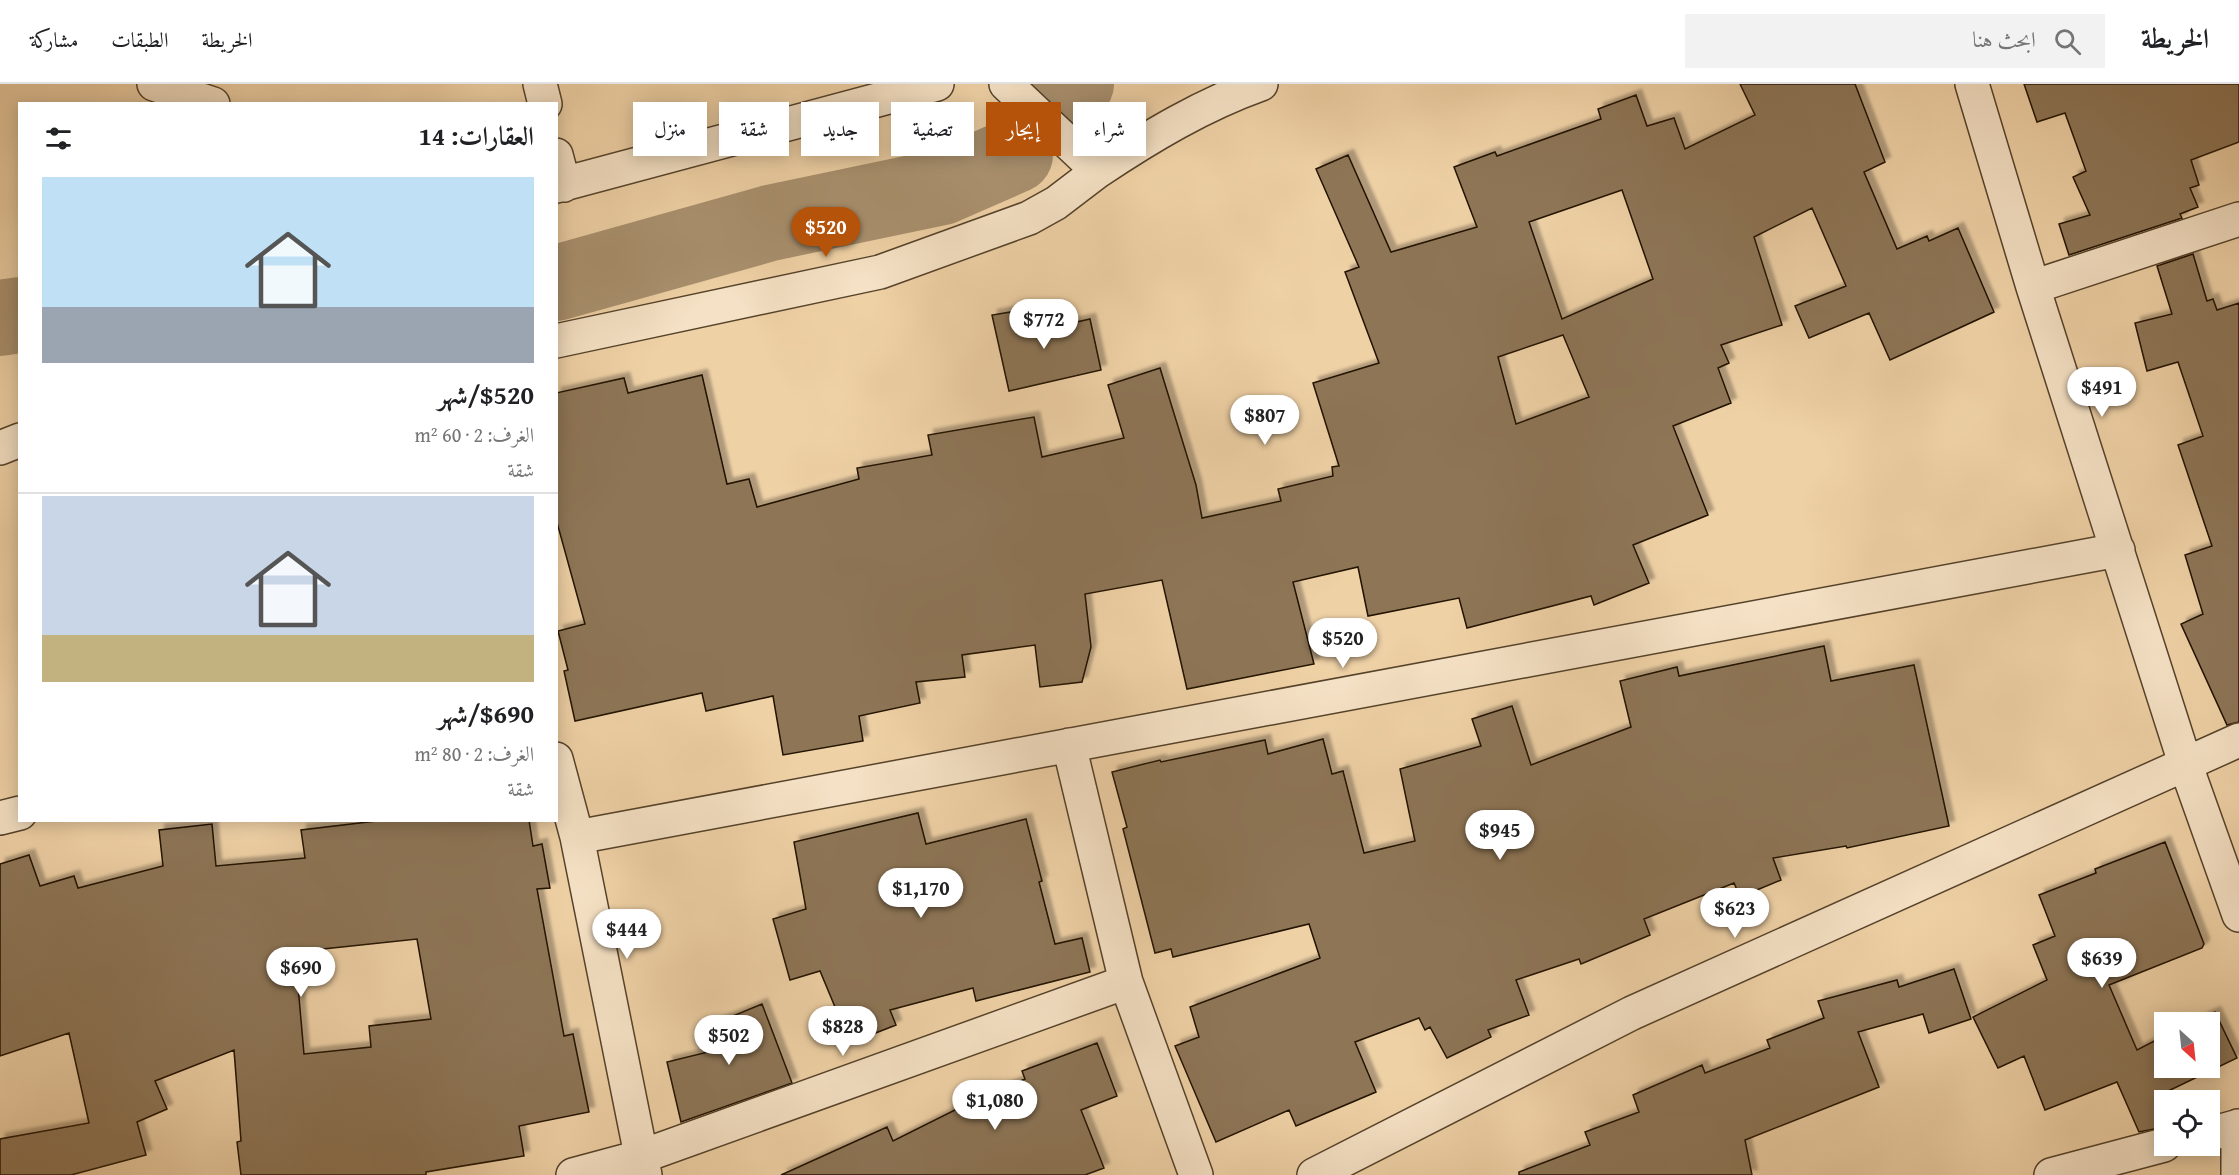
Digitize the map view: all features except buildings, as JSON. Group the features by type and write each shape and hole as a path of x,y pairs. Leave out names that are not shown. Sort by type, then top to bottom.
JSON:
{"street":[{"path":"154,84 207,102"},
{"path":"216,84 218,102"},
{"path":"540,84 544,102"},
{"path":"559,175 938,84"},
{"path":"1006,84 1098,171"},
{"path":"558,341 880,272 982,237 1029,218 1056,203 1138,144 1204,108 1261,84"},
{"path":"1972,84 2033,287 2186,766 2239,915"},
{"path":"2033,287 2239,219"},
{"path":"0,448 18,441"},
{"path":"577,837 2118,550"},
{"path":"1314,1175 1632,1013 2186,766 2239,740"},
{"path":"1069,745 1126,982 1196,1175"},
{"path":"558,766 577,837 643,1166"},
{"path":"0,818 18,814"},
{"path":"573,1175 643,1166 1126,982"},
{"path":"2229,1129 2238,1175"},
{"path":"2051,1175 2154,1148"}],"waterway":[{"path":"1061,105 1076,84"},
{"path":"558,282 770,223 942,187 1013,156"},
{"path":"0,318 18,315"}]}
